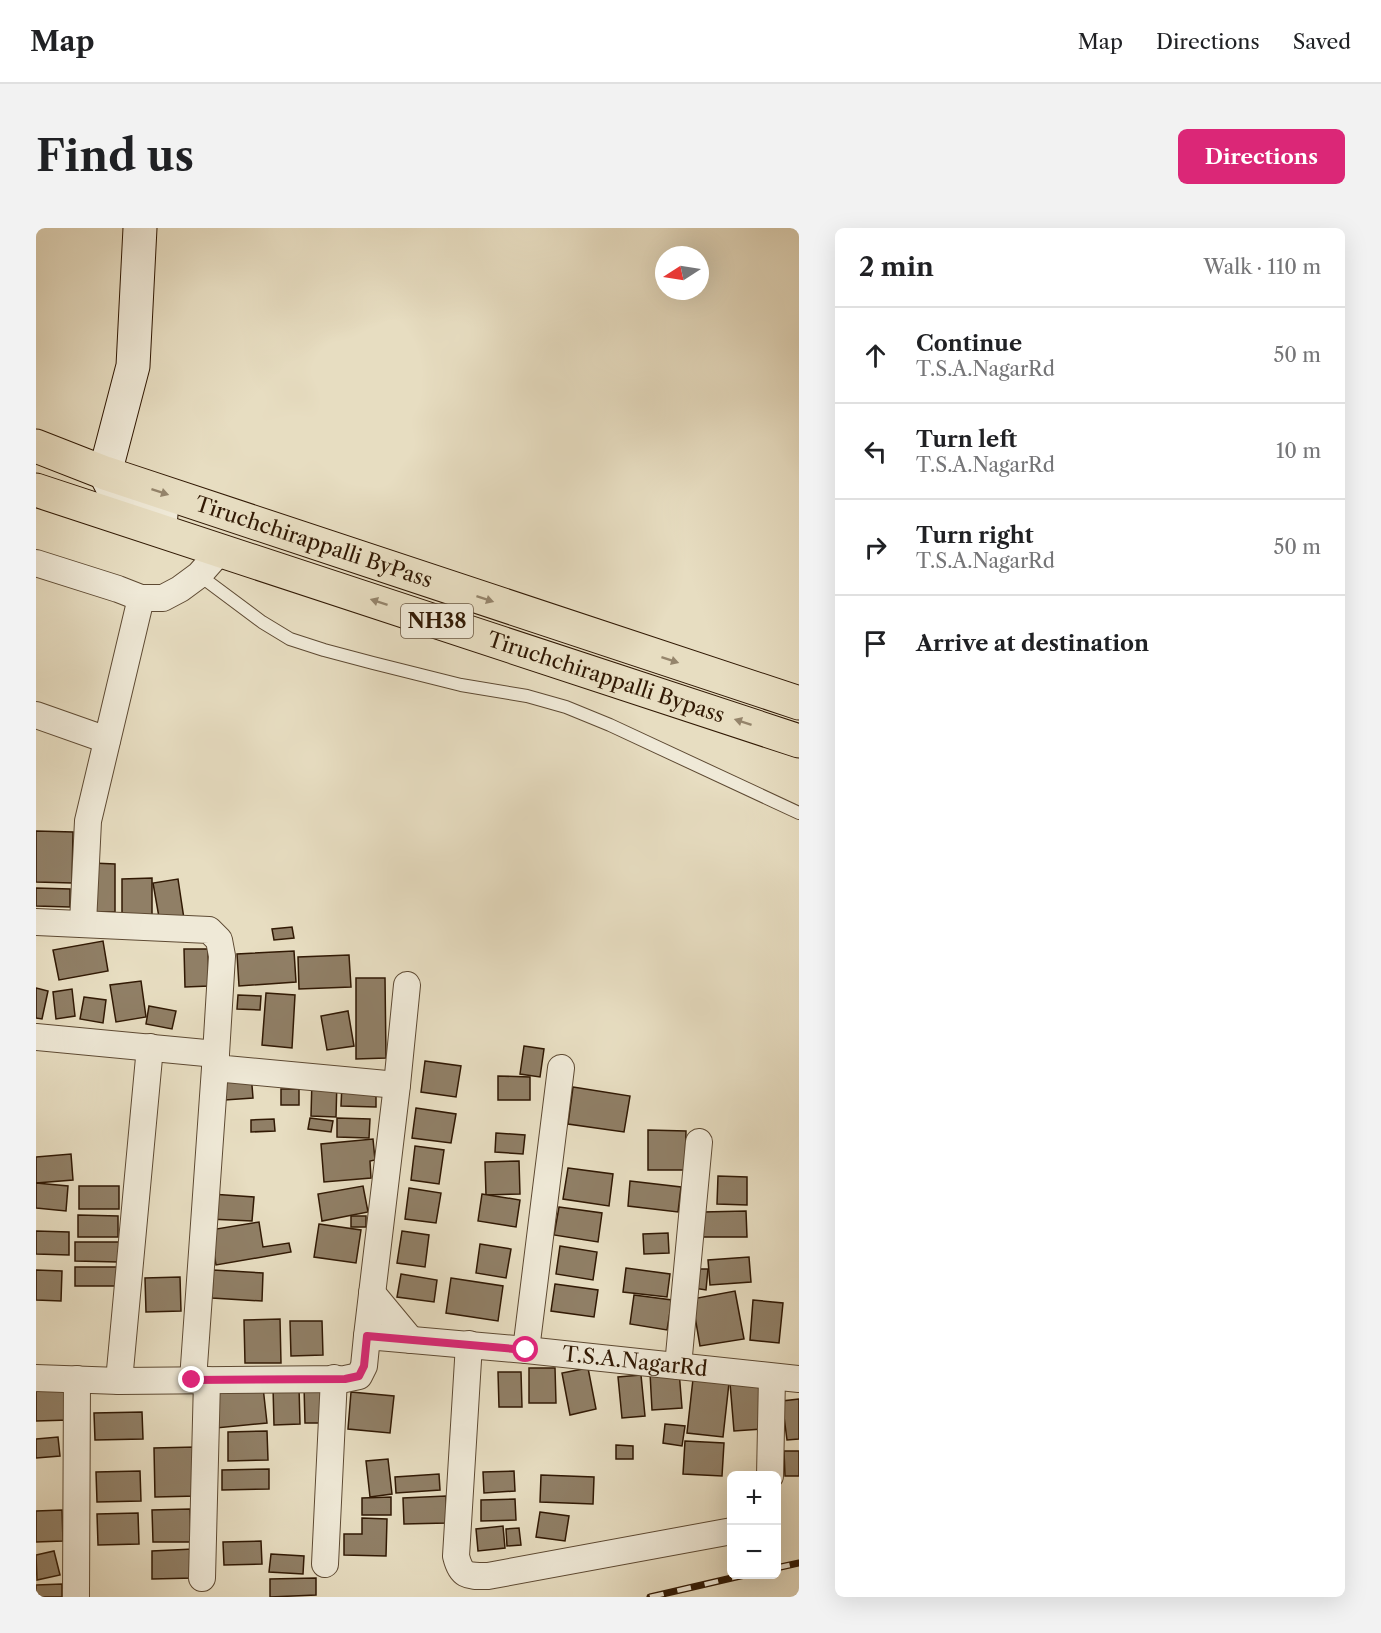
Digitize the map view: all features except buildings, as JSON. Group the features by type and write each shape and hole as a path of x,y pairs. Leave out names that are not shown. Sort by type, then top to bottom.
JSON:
{"highway":[{"name":"Tiruchchirappalli ByPass","path":"36,446 105,473 799,703"},
{"path":"36,461 62,472 68,478 75,503"},
{"name":"Tiruchchirappalli Bypass","path":"36,490 799,741"}],"street":[{"path":"105,473 133,366 140,228"},
{"name":"Tiruchchirappalli Bypass","path":"105,473 120,502 282,555 310,579"},
{"path":"36,563 141,598 163,598 199,576 221,550"},
{"path":"83,923 88,821 141,598"},
{"path":"36,715 107,740"},
{"path":"36,922 209,930 219,940 222,956 200,1380 202,1578"},
{"path":"36,1378 119,1381 345,1379 359,1376 364,1366 398,1085 407,985"},
{"path":"36,1037 150,1047 215,1061 398,1085"},
{"path":"119,1381 150,1047"},
{"path":"526,1350 561,1068"},
{"path":"678,1366 699,1142"},
{"path":"372,1293 411,1340"},
{"name":"T.S.A.NagarRd","path":"367,1336 469,1344 799,1380"},
{"path":"469,1344 456,1556 459,1568 469,1576 488,1576 727,1532"},
{"path":"770,1471 772,1377"},
{"path":"325,1564 333,1378"},
{"path":"75,1597 77,1379"}],"lane":[{"path":"199,576 262,622 290,639 461,685 527,696 566,707 610,725 799,813"}],"railway":[{"path":"781,1567 799,1563"},
{"path":"650,1597 727,1579"}],"route":[{"path":"192,1380 345,1379 359,1376 364,1366 367,1336 526,1350"}]}
